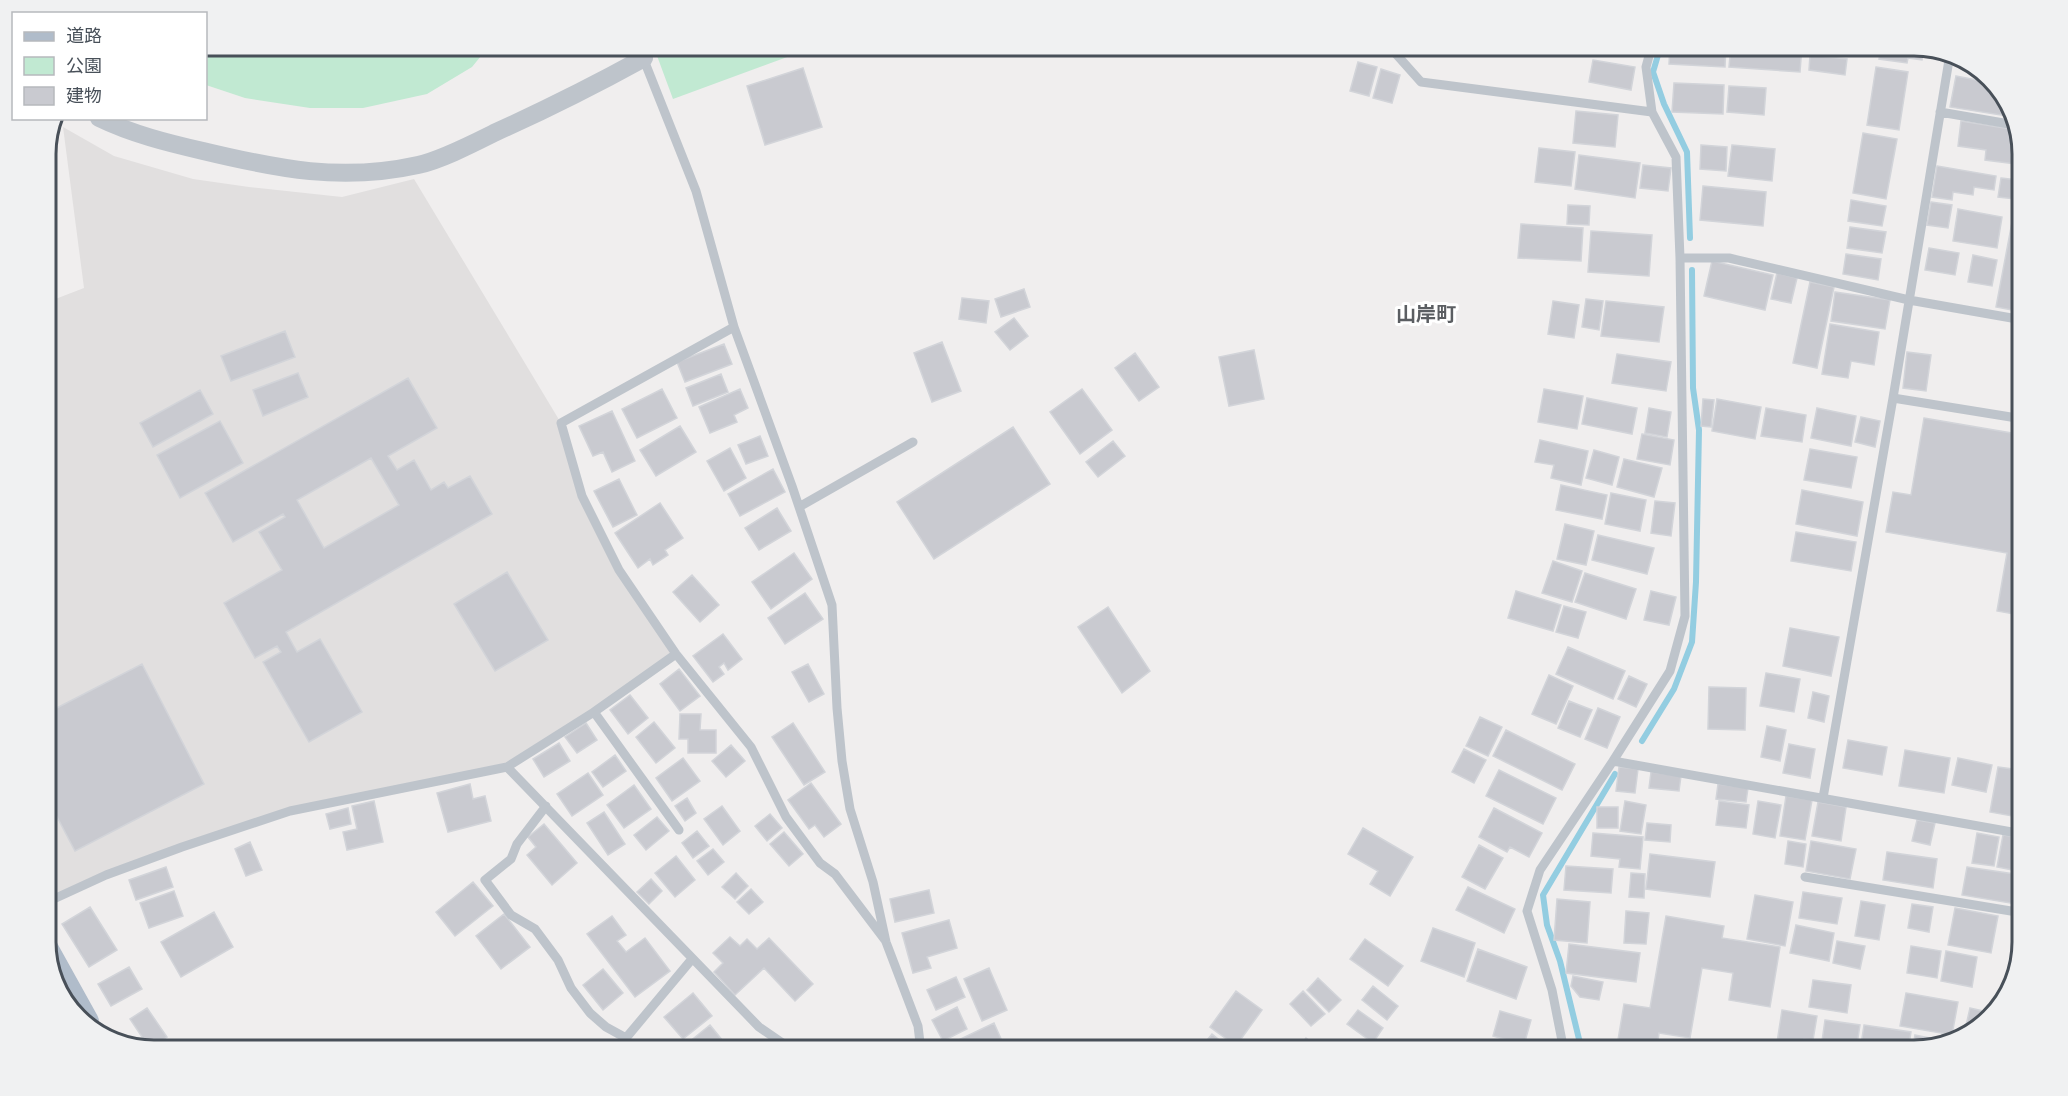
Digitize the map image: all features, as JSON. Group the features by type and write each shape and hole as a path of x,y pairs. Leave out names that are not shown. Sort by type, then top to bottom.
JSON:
{"street":[{"path":"103,120 117,127 173,144 236,159 302,172 367,173 421,165 471,144 576,94 635,56"}],"lane":[{"path":"643,56 696,191 734,327 800,507 832,605 837,708 842,761 850,809 873,882 886,942 918,1026 920,1040"},
{"path":"1398,56 1421,82 1652,112"},
{"path":"1562,1040 1552,990 1527,911 1540,870 1670,671 1685,616 1680,258 1676,157 1652,112 1646,67 1649,56"},
{"path":"1823,798 1949,63"},
{"path":"1940,112 2008,124"},
{"path":"1680,258 1729,258 1908,300 2012,318"},
{"path":"734,327 561,423 582,496 619,570 676,654 750,747 786,817 820,862 835,874 886,942"},
{"path":"1893,398 2012,417"},
{"path":"800,507 913,442"},
{"path":"56,898 106,875 290,811 507,767 594,712 676,654"},
{"path":"594,712 680,830"},
{"path":"1613,761 2012,832"},
{"path":"507,767 759,1028 777,1040"},
{"path":"546,806 517,844 511,859 485,880 511,915 535,929 558,960 571,988 590,1013 606,1027 626,1038 692,959"},
{"path":"1805,877 2012,912"}],"shaded area":[{"path":"63,127 114,156 193,179 342,197 414,179 561,423 582,496 619,570 676,654 507,767 290,811 182,847 56,899 56,299 84,288"}],"green space":[{"path":"207,56 481,56 472,67 427,94 363,108 310,108 245,98 207,85"},
{"path":"657,56 790,56 673,99"}],"building":[{"path":"1669,56 1726,56 1725,67 1669,64"},
{"path":"1730,56 1801,56 1800,72 1729,67"},
{"path":"1810,56 1847,59 1845,75 1809,70"},
{"path":"1880,56 1923,56 1922,60 1908,58 1907,63 1879,59"},
{"path":"1593,60 1635,67 1631,90 1589,82"},
{"path":"1358,62 1377,67 1369,96 1350,91"},
{"path":"1876,67 1908,72 1899,130 1867,125"},
{"path":"803,68 822,127 765,145 747,86"},
{"path":"1381,69 1400,75 1392,103 1373,98"},
{"path":"1956,76 1980,81 1996,99 2004,116 1950,107"},
{"path":"1674,83 1724,85 1723,114 1672,112"},
{"path":"1729,86 1766,88 1764,115 1727,112"},
{"path":"1576,111 1618,115 1615,147 1573,143"},
{"path":"1961,121 2009,129 2012,164 1985,160 1986,150 1958,146"},
{"path":"1863,133 1897,139 1886,199 1853,193"},
{"path":"1701,145 1727,147 1726,171 1700,169"},
{"path":"1732,145 1775,149 1772,181 1728,176"},
{"path":"1539,148 1575,152 1571,186 1535,182"},
{"path":"1579,155 1640,163 1635,198 1575,189"},
{"path":"1643,165 1671,168 1668,191 1640,188"},
{"path":"1937,166 1996,176 1994,190 1974,187 1973,195 1953,192 1952,200 1932,197"},
{"path":"2001,178 2012,179 2012,199 1998,197"},
{"path":"1703,186 1766,192 1763,226 1700,220"},
{"path":"1851,200 1886,206 1882,226 1848,221"},
{"path":"1931,202 1952,205 1948,228 1927,225"},
{"path":"1568,205 1590,206 1589,225 1567,224"},
{"path":"1958,209 2002,217 1997,248 1953,241"},
{"path":"2012,222 2012,310 1996,307"},
{"path":"1521,224 1583,228 1581,261 1518,258"},
{"path":"1850,227 1886,232 1882,253 1847,248"},
{"path":"1591,231 1652,235 1649,276 1588,272"},
{"path":"1929,248 1959,253 1955,275 1925,270"},
{"path":"1846,254 1881,259 1878,280 1843,274"},
{"path":"1973,255 1997,260 1992,286 1968,282"},
{"path":"1712,261 1773,275 1765,310 1704,296"},
{"path":"1777,273 1797,278 1791,303 1771,299"},
{"path":"1810,282 1834,287 1817,368 1793,363"},
{"path":"1024,289 1030,307 1001,317 995,299"},
{"path":"1835,292 1890,300 1885,329 1831,321"},
{"path":"962,298 989,301 986,323 959,319"},
{"path":"1586,299 1603,301 1599,330 1582,327"},
{"path":"1553,301 1579,305 1574,338 1548,334"},
{"path":"1606,301 1664,307 1659,342 1601,336"},
{"path":"1014,318 1028,336 1010,350 995,332"},
{"path":"1830,324 1879,332 1874,365 1851,361 1848,378 1822,374"},
{"path":"285,331 295,357 231,381 221,356"},
{"path":"942,342 961,391 932,402 914,353"},
{"path":"724,344 732,364 685,382 677,362"},
{"path":"1254,350 1264,399 1229,406 1219,357"},
{"path":"1907,352 1931,355 1926,391 1903,388"},
{"path":"1135,353 1159,387 1139,401 1115,368"},
{"path":"1617,354 1671,362 1666,391 1612,383"},
{"path":"298,373 308,397 263,416 253,390"},
{"path":"721,374 728,392 693,406 686,388"},
{"path":"408,378 437,428 388,456 397,470 414,460 431,490 444,482 448,488 470,476 492,514 286,632 297,652 320,639 362,712 309,742 263,662 281,652 277,646 255,658 224,603 282,570 259,532 285,517 283,514 233,542 205,493","holes":["371,458 399,505 324,548 297,500"]},
{"path":"662,389 677,418 637,438 622,409"},
{"path":"740,389 748,408 734,415 737,422 710,433 699,407"},
{"path":"1082,389 1112,430 1080,454 1050,412"},
{"path":"1544,389 1583,396 1577,429 1538,422"},
{"path":"200,390 213,414 153,447 140,423"},
{"path":"1587,398 1637,408 1632,434 1582,424"},
{"path":"1703,399 1714,400 1711,427 1701,426"},
{"path":"1717,399 1761,407 1755,439 1712,431"},
{"path":"1649,408 1671,412 1667,437 1645,433"},
{"path":"1766,408 1806,415 1802,442 1761,436"},
{"path":"1817,408 1856,416 1851,446 1811,438"},
{"path":"612,411 635,461 612,472 603,452 593,456 579,426"},
{"path":"1861,417 1880,421 1875,447 1855,442"},
{"path":"1924,418 2012,433 2012,614 1997,611 2007,553 1886,532 1893,492 1911,495"},
{"path":"220,421 243,463 180,498 157,455"},
{"path":"680,426 696,452 656,476 640,450"},
{"path":"1013,427 1050,484 934,559 897,502"},
{"path":"1642,434 1674,440 1670,465 1637,459"},
{"path":"760,436 768,456 746,464 738,445"},
{"path":"1540,440 1588,451 1581,485 1551,478 1554,465 1535,462"},
{"path":"1113,441 1125,456 1098,477 1086,462"},
{"path":"730,448 746,478 724,491 707,461"},
{"path":"1810,449 1857,457 1851,488 1804,480"},
{"path":"1594,450 1619,457 1612,485 1586,478"},
{"path":"1624,459 1662,468 1654,497 1617,487"},
{"path":"773,469 785,492 740,516 728,494"},
{"path":"619,479 637,515 613,527 594,491"},
{"path":"1561,485 1607,495 1602,519 1556,510"},
{"path":"1802,490 1863,502 1857,536 1796,524"},
{"path":"1611,493 1646,500 1640,531 1605,524"},
{"path":"1655,501 1675,503 1671,536 1651,533"},
{"path":"660,503 683,538 665,550 668,555 653,565 650,559 638,568 615,533"},
{"path":"777,508 791,531 759,550 745,528"},
{"path":"1565,524 1594,531 1586,565 1557,559"},
{"path":"1796,532 1856,542 1851,571 1791,561"},
{"path":"1598,535 1654,548 1647,574 1592,560"},
{"path":"794,553 812,579 771,609 752,582"},
{"path":"1553,561 1582,571 1572,602 1542,593"},
{"path":"507,572 548,640 495,671 454,604"},
{"path":"1585,573 1636,589 1626,619 1575,602"},
{"path":"692,575 719,605 700,622 673,592"},
{"path":"1516,591 1561,605 1553,631 1508,618"},
{"path":"1651,591 1676,597 1669,625 1644,620"},
{"path":"805,593 823,619 785,644 768,618"},
{"path":"1564,606 1586,612 1578,638 1556,632"},
{"path":"1108,607 1150,671 1122,693 1078,627"},
{"path":"1790,628 1839,637 1831,676 1783,666"},
{"path":"723,634 742,659 728,670 724,663 719,667 724,674 713,682 693,656"},
{"path":"1568,647 1625,671 1613,699 1556,674"},
{"path":"142,664 204,784 75,851 56,815 56,708"},
{"path":"808,664 824,694 809,702 792,672"},
{"path":"679,669 700,696 680,711 660,684"},
{"path":"1766,673 1800,679 1794,712 1760,706"},
{"path":"1549,675 1573,686 1556,724 1532,714"},
{"path":"1629,676 1647,684 1636,707 1618,699"},
{"path":"1709,687 1746,688 1745,730 1708,729"},
{"path":"1813,692 1829,696 1824,722 1808,718"},
{"path":"630,695 648,718 628,734 610,710"},
{"path":"1569,701 1592,710 1580,737 1558,728"},
{"path":"1598,708 1620,717 1607,748 1585,739"},
{"path":"680,714 701,714 700,730 716,730 716,753 688,753 688,739 679,739"},
{"path":"1480,717 1502,727 1488,756 1466,746"},
{"path":"654,722 675,748 656,763 636,737"},
{"path":"586,723 597,740 577,753 565,737"},
{"path":"793,723 825,772 804,785 772,737"},
{"path":"1767,726 1786,730 1780,761 1761,757"},
{"path":"1506,730 1575,764 1562,790 1493,756"},
{"path":"1848,740 1887,747 1882,775 1843,768"},
{"path":"559,743 570,761 544,777 533,759"},
{"path":"1789,744 1815,749 1810,778 1783,773"},
{"path":"731,745 745,761 726,777 712,761"},
{"path":"1464,749 1486,760 1474,783 1452,772"},
{"path":"1905,750 1950,758 1944,793 1899,786"},
{"path":"615,755 626,771 603,787 592,772"},
{"path":"683,758 700,781 672,801 656,778"},
{"path":"1958,758 1992,765 1986,792 1952,785"},
{"path":"1619,767 1638,769 1635,793 1616,791"},
{"path":"1998,767 2012,769 2012,816 1990,812"},
{"path":"1499,770 1556,798 1543,824 1486,796"},
{"path":"1651,772 1681,776 1679,791 1649,788"},
{"path":"588,773 603,795 572,816 557,794"},
{"path":"811,783 841,824 824,837 815,825 809,829 788,800"},
{"path":"470,784 473,799 485,796 491,821 448,832 437,793"},
{"path":"1718,784 1748,788 1746,802 1716,799"},
{"path":"634,785 651,809 624,828 607,805"},
{"path":"1786,796 1812,800 1805,840 1780,836"},
{"path":"687,798 696,813 685,821 675,806"},
{"path":"374,801 383,842 347,850 343,832 357,829 352,806"},
{"path":"1625,801 1646,805 1641,834 1620,831"},
{"path":"1719,801 1749,805 1746,828 1716,825"},
{"path":"1758,801 1781,805 1775,838 1753,834"},
{"path":"1818,802 1846,807 1841,841 1812,836"},
{"path":"722,806 740,831 723,845 704,819"},
{"path":"1597,807 1618,807 1618,828 1597,828"},
{"path":"348,808 351,824 330,829 326,814"},
{"path":"1494,808 1542,833 1529,857 1510,847 1507,852 1479,837"},
{"path":"604,812 625,844 608,855 587,823"},
{"path":"770,814 782,828 767,841 755,826"},
{"path":"657,817 669,831 646,850 634,835"},
{"path":"1917,820 1935,823 1930,845 1912,841"},
{"path":"1647,823 1671,825 1670,842 1645,840"},
{"path":"544,824 577,863 552,885 527,855 536,847 528,837"},
{"path":"1363,828 1413,857 1390,896 1370,884 1378,871 1348,854"},
{"path":"697,831 709,846 693,858 682,843"},
{"path":"784,832 803,854 789,866 770,844"},
{"path":"1593,833 1643,837 1640,869 1619,867 1620,859 1591,856"},
{"path":"1977,833 1999,837 1994,866 1972,863"},
{"path":"2003,835 2012,836 2012,870 1997,867"},
{"path":"1788,841 1806,844 1803,867 1785,864"},
{"path":"1811,841 1856,849 1850,879 1806,871"},
{"path":"250,842 262,870 246,876 235,849"},
{"path":"1479,845 1503,858 1485,889 1462,877"},
{"path":"713,849 724,862 708,875 697,861"},
{"path":"1887,852 1937,859 1933,888 1883,880"},
{"path":"1650,854 1715,862 1710,897 1646,889"},
{"path":"676,856 695,880 675,897 655,873"},
{"path":"1566,866 1613,869 1611,893 1564,890"},
{"path":"166,867 173,887 136,900 129,880"},
{"path":"1967,867 2012,874 2012,903 1962,895"},
{"path":"736,873 748,886 735,899 722,887"},
{"path":"1631,873 1645,874 1644,898 1629,897"},
{"path":"651,879 662,891 649,904 637,892"},
{"path":"473,882 493,906 455,936 436,912"},
{"path":"1468,887 1515,909 1504,933 1456,910"},
{"path":"751,889 763,902 749,914 737,902"},
{"path":"929,890 934,913 895,922 890,899"},
{"path":"174,891 183,916 149,928 140,903"},
{"path":"1803,892 1842,898 1837,924 1799,918"},
{"path":"1755,895 1793,902 1785,946 1747,939"},
{"path":"1557,899 1590,902 1587,943 1554,940"},
{"path":"1861,901 1885,905 1879,940 1855,936"},
{"path":"1912,904 1933,907 1929,932 1908,928"},
{"path":"90,907 117,950 89,967 62,924"},
{"path":"1955,908 1998,916 1991,953 1948,945"},
{"path":"1626,911 1649,913 1646,944 1624,943"},
{"path":"214,912 233,947 181,977 161,942"},
{"path":"504,914 530,947 501,969 476,936"},
{"path":"612,916 626,935 617,941 626,952 645,938 670,971 635,997 587,934"},
{"path":"1666,916 1724,926 1722,938 1780,947 1770,1007 1729,1000 1733,973 1702,968 1690,1038 1659,1033 1658,1040 1618,1040 1624,1004 1650,1008"},
{"path":"949,920 957,948 927,957 931,968 913,973 902,933"},
{"path":"1796,925 1834,933 1829,961 1790,953"},
{"path":"1433,928 1475,943 1464,977 1421,961"},
{"path":"730,937 740,946 747,939 757,949 769,938 813,984 795,1001 764,968 735,995 714,972 723,963 713,953"},
{"path":"1365,939 1403,966 1388,986 1350,959"},
{"path":"1837,941 1865,946 1860,969 1833,963"},
{"path":"1569,944 1640,953 1636,982 1566,973"},
{"path":"1911,946 1941,951 1937,978 1907,973"},
{"path":"1478,949 1527,967 1516,999 1467,981"},
{"path":"1946,951 1977,957 1972,987 1941,981"},
{"path":"129,967 142,989 111,1006 98,984"},
{"path":"989,968 1007,1010 982,1021 964,979"},
{"path":"603,969 623,993 603,1010 583,985"},
{"path":"1573,976 1603,982 1599,1000 1580,997 1571,986"},
{"path":"956,977 965,997 936,1010 927,990"},
{"path":"1318,978 1341,1000 1329,1012 1307,990"},
{"path":"1813,980 1851,985 1847,1013 1809,1007"},
{"path":"1373,986 1398,1006 1387,1020 1362,1000"},
{"path":"1236,991 1262,1010 1240,1040 1228,1040 1210,1027"},
{"path":"1303,991 1325,1014 1311,1026 1290,1004"},
{"path":"693,993 712,1016 683,1039 664,1017"},
{"path":"1906,993 1958,1002 1952,1032 1948,1034 1900,1026"},
{"path":"957,1007 967,1029 942,1040 932,1020"},
{"path":"147,1008 167,1037 163,1040 144,1039 130,1019"},
{"path":"1970,1008 1984,1011 1979,1016 1966,1026"},
{"path":"1358,1010 1383,1028 1375,1040 1369,1040 1347,1024"},
{"path":"1782,1010 1817,1016 1813,1040 1777,1040"},
{"path":"1500,1011 1531,1020 1525,1040 1507,1040 1493,1036"},
{"path":"1825,1020 1860,1025 1858,1040 1822,1040"},
{"path":"994,1023 1002,1040 958,1040"},
{"path":"710,1025 722,1040 692,1040"},
{"path":"1864,1025 1911,1032 1910,1040 1862,1040"},
{"path":"1212,1034 1219,1040 1207,1040"},
{"path":"1915,1035 1934,1039 1933,1039 1914,1040"}],"waterway":[{"path":"1658,56 1653,72 1664,104 1687,152 1690,238"},
{"path":"1642,741 1674,689 1692,642 1696,582 1699,430 1693,388 1692,270"},
{"path":"1579,1040 1560,961 1547,925 1543,895 1615,774"}],"district":[{"name":"山岸町","path":"1426,314"}]}
